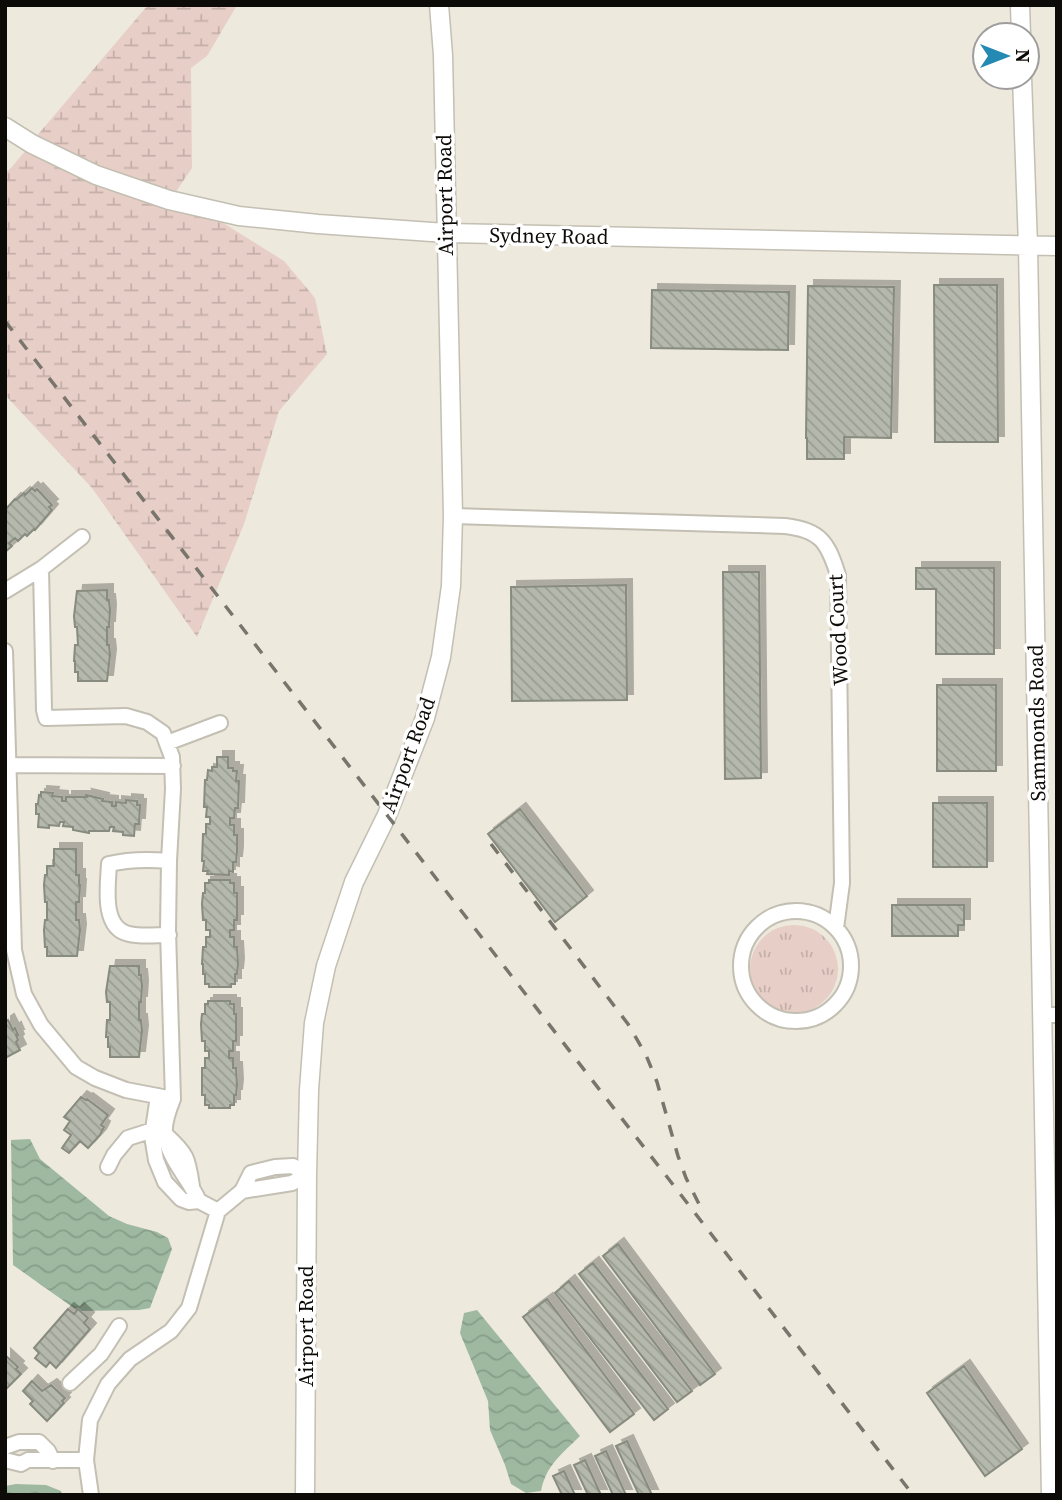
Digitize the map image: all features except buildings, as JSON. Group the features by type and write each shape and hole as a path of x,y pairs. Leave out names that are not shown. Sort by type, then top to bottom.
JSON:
{"street":[{"name":"Airport Road","path":"305,1495 307,1175 313,1037 326,965 354,882 387,815 425,718 441,657 451,586 453,516 443,55 439,5"},
{"name":"Sammonds Road","path":"1022,91 1050,1015 1051,1495"},
{"name":"Sydney Road","path":"5,127 32,144 96,175 169,200 239,216 446,233 1057,246"},
{"name":"Wood Court","path":"453,516 785,526 803,528 820,538 831,553 838,575 842,883 836,928"},
{"path":"5,592 41,569 82,537"},
{"path":"41,569 46,718 126,716 147,723 163,733 172,757 166,1120 148,1155 158,1188 167,1198 194,1197 218,1211"},
{"path":"5,651 14,950 24,994 41,1026 76,1067 94,1078 126,1090 165,1098"},
{"path":"167,743 220,723"},
{"path":"9,765 173,766"},
{"path":"169,861 130,859 109,864 107,902 113,924 127,934 169,935"},
{"path":"803,911 821,917 836,928 845,942 850,959 850,976 844,993 833,1007 818,1016 801,1021 782,1020 765,1012 752,999 743,983 741,965 744,947 754,930 768,918 785,912 803,911"},
{"path":"108,1167 128,1138 157,1133"},
{"path":"157,1133 194,1197"},
{"path":"91,1495 86,1460 90,1420 108,1384 130,1359 171,1331 189,1308 218,1211 242,1191 251,1173 293,1166 307,1175"},
{"path":"70,1382 101,1354 119,1326"},
{"path":"101,1354 120,1371"},
{"path":"5,1449 19,1441 39,1442 53,1461"},
{"path":"5,1449 28,1460 86,1460"},
{"path":"5,1460 21,1464 28,1460"}],"green space":[{"path":"148,5 237,5 207,56 191,68 192,168 175,193 100,169 35,138"},
{"path":"27,149 212,216 284,261 315,298 327,354 279,411 244,524 197,637 92,488 5,395 5,173"},
{"path":"785,925 803,925 819,932 831,944 838,960 838,978 831,994 819,1006 803,1013 785,1013 769,1006 757,994 750,978 750,960 757,944 769,932"}],"water":[{"path":"30,1139 40,1159 109,1216 168,1238 172,1249 150,1308 78,1311 13,1265 11,1140"},
{"path":"477,1310 580,1436 551,1467 541,1491 526,1493 511,1484 490,1430 488,1401 460,1333 464,1313"},
{"path":"46,1485 61,1491 62,1495 5,1495 5,1486"}],"railway":[{"path":"5,321 913,1495"},
{"path":"491,844 628,1024 646,1055 657,1082 678,1156 703,1212"}]}
